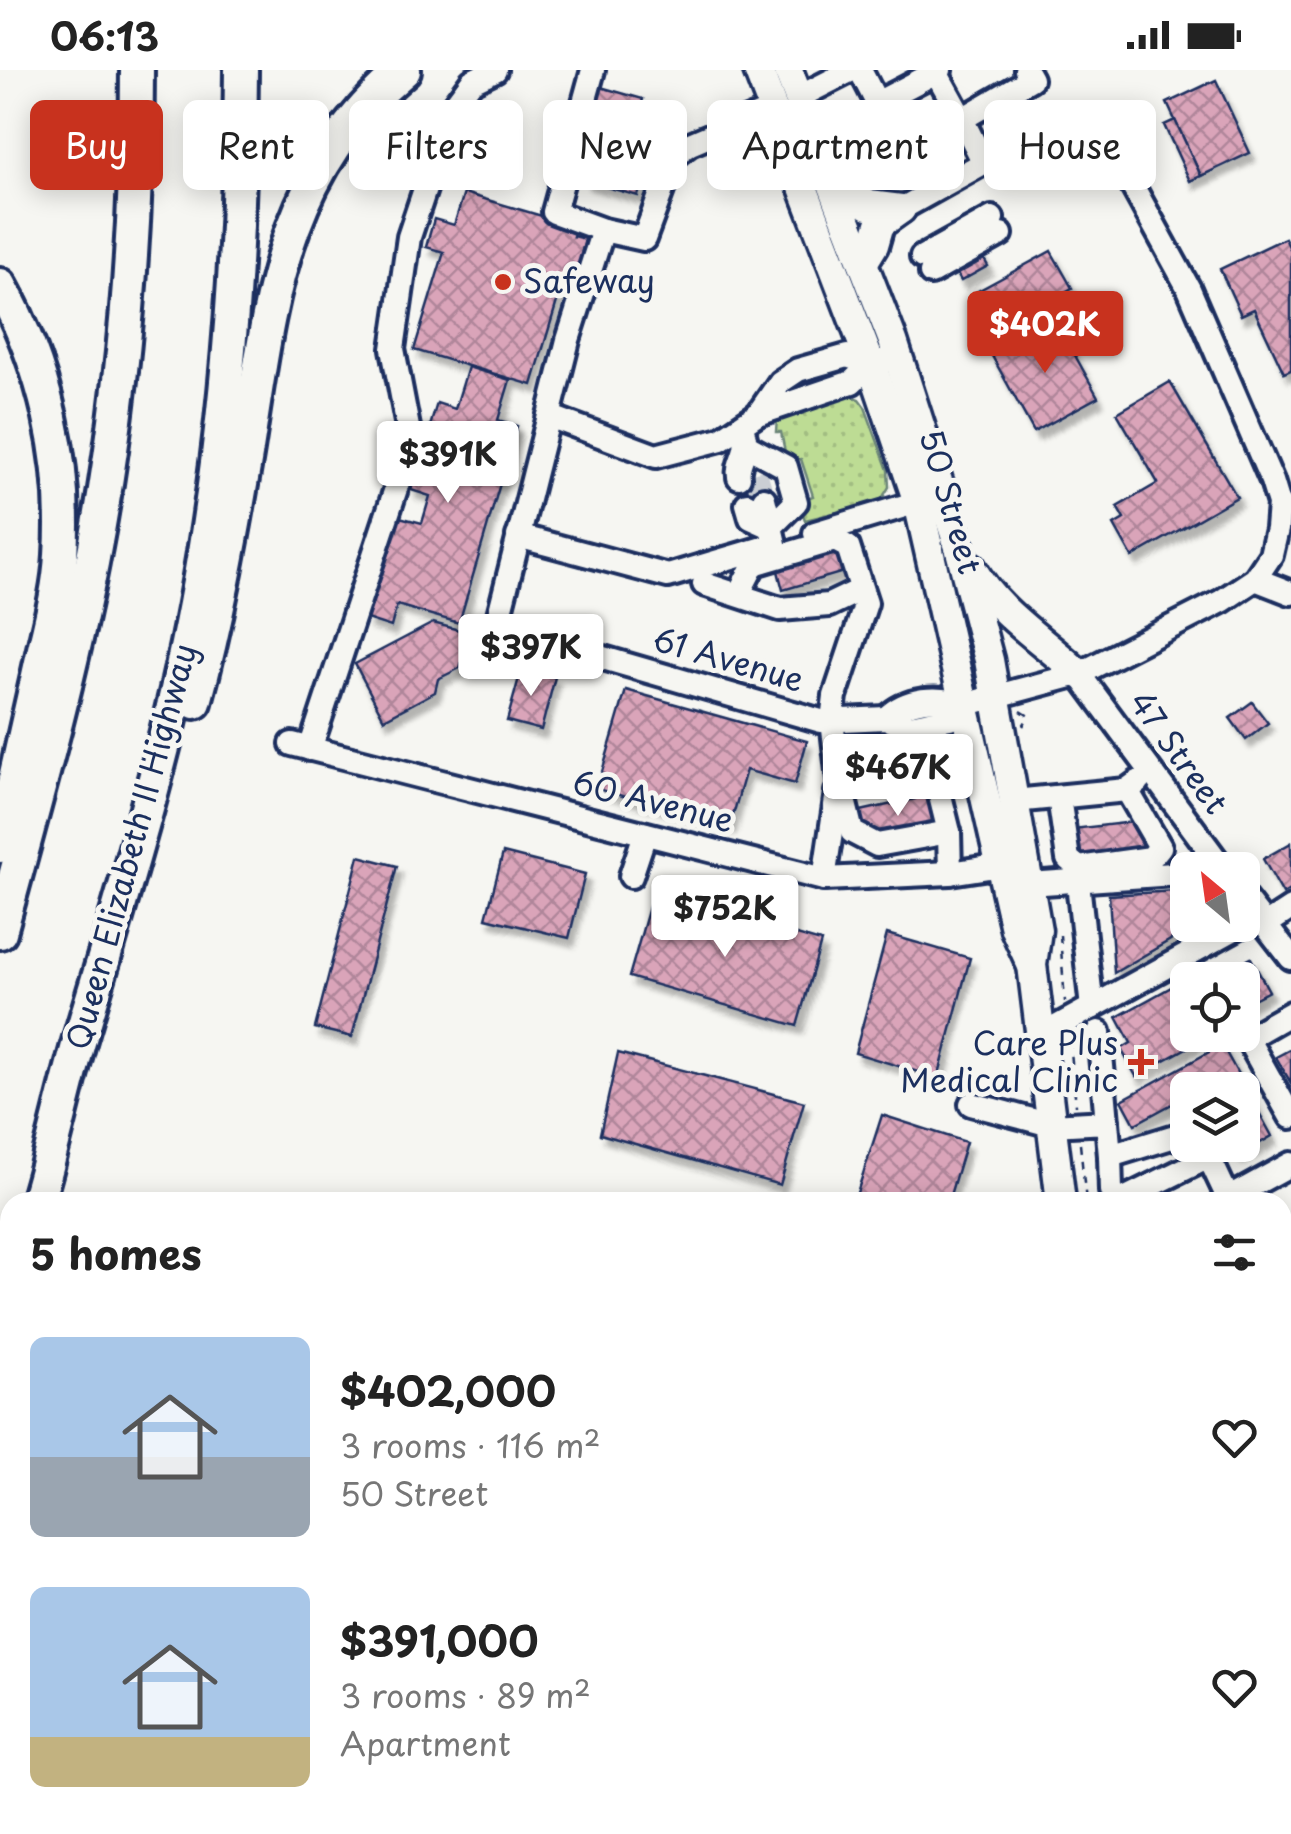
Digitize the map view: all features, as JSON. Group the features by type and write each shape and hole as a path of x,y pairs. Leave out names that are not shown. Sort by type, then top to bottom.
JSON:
{"highway":[{"path":"0,932 71,660 111,449 134,188 137,70"},
{"name":"Queen Elizabeth II Highway","path":"40,1192 164,752 205,546 235,266 241,70"},
{"path":"107,952 182,751 208,654 231,547 266,330 292,225 321,164 342,134 404,70"},
{"path":"0,284 30,344 42,386 58,466 62,524 58,588 0,846"}],"main road":[{"name":"50 Street","path":"758,70 783,100"},
{"name":"50 Street","path":"786,100 788,70"},
{"name":"50 Street","path":"808,190 817,226 871,364 918,502 1016,929 1032,965"},
{"name":"50 Street","path":"836,190 898,356 959,547 990,660 1037,930 1032,965 1060,1192"},
{"path":"817,226 859,251 874,245 891,216 843,190"},
{"path":"959,547 983,588 1022,627 1080,674"}],"street":[{"name":"60 Avenue","path":"495,70 472,81 452,108 409,237 393,348 411,443 301,747 824,879 950,873 1002,865"},
{"path":"592,70 554,212 602,230 644,239 675,155 707,137"},
{"path":"792,100 852,70"},
{"path":"860,70 877,103 926,73 947,100"},
{"path":"964,118 1031,79 1026,70"},
{"path":"891,216 984,162 964,123"},
{"path":"1137,190 1190,289 1255,436 1279,504 1271,555 1259,573 1291,594"},
{"path":"927,265 996,226"},
{"path":"602,230 568,340 518,536 668,576 773,536 918,502"},
{"path":"748,475 749,429 780,382 798,370 846,356 871,364 898,356"},
{"path":"549,416 656,456 749,429"},
{"path":"749,429 786,467 796,502 773,536"},
{"path":"756,502 751,518 773,536"},
{"name":"61 Avenue","path":"518,536 496,627 822,721 886,718 899,706 946,698 964,705 1080,674 1222,601 1259,573"},
{"path":"739,593 754,564 835,540 848,548 866,603 835,696 832,721 839,779 852,832 877,845 949,832"},
{"path":"704,584 780,610 829,605 852,594"},
{"name":"47 Street","path":"1080,674 1211,852"},
{"path":"839,779 932,763 949,832 950,873"},
{"path":"1014,802 1127,790 1152,772"},
{"path":"824,879 839,779"},
{"path":"1059,797 1068,860 1080,868 1150,858 1160,846 1127,790"},
{"path":"632,876 645,834"},
{"path":"1029,884 1170,874"},
{"path":"1078,882 1092,1008"},
{"path":"1262,921 1291,908"},
{"path":"1260,918 1291,958"},
{"path":"1040,1036 1092,1008 1192,942"},
{"path":"1291,1013 1247,1038 1291,1118"},
{"path":"1099,1032 1112,1192"},
{"path":"971,1104 1051,1125 1107,1122"},
{"path":"1110,1156 1170,1138"},
{"path":"1136,1192 1185,1162"},
{"path":"1208,1162 1222,1192"},
{"path":"1242,1192 1291,1164"}],"green space":[{"path":"839,392 859,399 865,407 888,470 889,487 880,502 805,520 798,501 813,496 801,459 787,462 781,432 776,432 777,417"}],"building":[{"path":"1216,80 1250,153 1201,176 1167,103"},
{"path":"597,86 643,99 643,100 593,100"},
{"path":"1175,120 1201,176 1190,181 1164,125"},
{"path":"617,190 640,190 638,196"},
{"name":"Safeway","path":"464,193 576,226 573,236 585,239 582,251 593,254 588,269 577,266 567,298 559,295 532,385 414,350 444,252 426,247 434,219 454,225"},
{"path":"1285,238 1291,251 1291,370 1284,373 1254,309 1241,315 1220,269"},
{"path":"937,240 980,252 988,266 961,281"},
{"path":"1051,251 1072,288 997,329 976,292"},
{"path":"1056,321 1098,397 1034,432 992,356"},
{"path":"468,367 510,380 498,420 517,426 459,623 397,605 391,627 366,619 396,516 422,523 430,496 411,490 437,403 455,409"},
{"path":"1170,382 1237,497 1132,557 1114,525 1124,519 1117,507 1158,483 1117,413"},
{"path":"838,549 844,572 783,590 777,567"},
{"path":"433,623 470,633 460,668 438,679 435,692 384,719 355,664"},
{"path":"522,667 555,677 541,730 507,721"},
{"path":"626,690 807,741 795,784 746,770 730,826 597,789"},
{"path":"1252,702 1268,723 1246,740 1230,718"},
{"path":"928,791 937,828 878,841 860,831 856,812 915,799 914,794"},
{"path":"1133,822 1152,846 1147,854 1075,861 1072,829"},
{"path":"1291,843 1291,889 1283,894 1263,859"},
{"path":"503,853 585,874 569,938 486,918"},
{"path":"359,856 397,866 352,1037 315,1028"},
{"path":"1170,891 1170,940 1114,973 1109,895"},
{"path":"653,893 821,942 797,1026 629,977"},
{"path":"887,934 970,958 938,1078 855,1053"},
{"path":"1260,974 1269,991 1260,996"},
{"path":"1170,988 1170,1052 1179,1052 1136,1076 1121,1049 1131,1043 1117,1017"},
{"path":"1291,1049 1291,1083 1276,1057"},
{"path":"1209,1052 1226,1052 1237,1072 1173,1072"},
{"path":"618,1053 804,1102 780,1185 600,1134"},
{"path":"1170,1074 1170,1105 1135,1124 1122,1100"},
{"path":"1260,1114 1272,1136 1260,1143"},
{"path":"882,1115 966,1142 951,1192 857,1192"}],"tunnel":[{"path":"756,472 764,499"}],"place":[{"name":"Safeway","path":"503,282"},
{"name":"Care Plus Medical Clinic","path":"1141,1062"}]}
